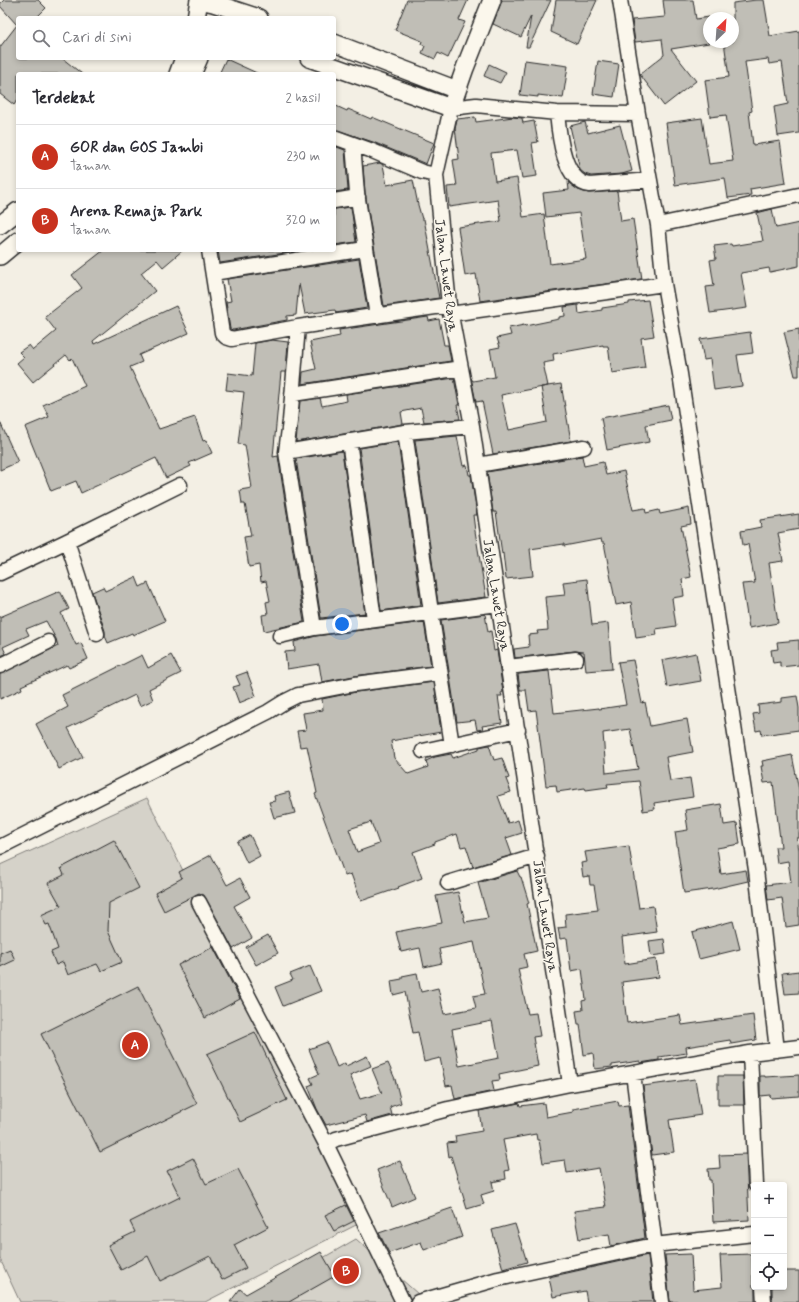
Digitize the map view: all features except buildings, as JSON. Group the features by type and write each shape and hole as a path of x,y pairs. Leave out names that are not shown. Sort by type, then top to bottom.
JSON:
{"street":[{"path":"451,108 492,0"},
{"path":"620,0 638,114 658,225 664,284 680,374 756,870 777,1050"},
{"path":"198,16 207,4 252,16"},
{"path":"336,44 457,90 476,105"},
{"path":"179,72 183,60"},
{"path":"193,72 198,60"},
{"path":"326,61 451,108 476,105 557,113 638,114"},
{"name":"Jalan Lawet Raya","path":"451,108 436,175 450,310 472,426 570,1084"},
{"path":"557,113 560,140 568,166 580,182 590,185 650,180"},
{"path":"336,138 422,172 436,175"},
{"path":"353,144 358,198 377,316"},
{"path":"658,225 799,196"},
{"path":"336,201 358,198"},
{"path":"0,226 16,213"},
{"path":"0,256 16,243"},
{"path":"213,273 366,249"},
{"path":"209,252 222,333 226,337 232,339 298,327 377,316 450,310 664,284"},
{"path":"298,327 293,394 286,452 314,628"},
{"path":"293,394 461,368"},
{"path":"286,452 405,432 472,426"},
{"path":"405,432 452,745"},
{"path":"349,441 374,620"},
{"path":"478,465 584,447"},
{"path":"0,573 180,485"},
{"path":"67,541 97,634"},
{"path":"280,636 314,628 498,604"},
{"path":"0,666 48,642"},
{"path":"508,667 576,659"},
{"path":"0,847 268,712 298,695 355,684 440,673"},
{"path":"423,751 518,730"},
{"path":"448,883 537,856"},
{"path":"199,902 326,1144 403,1302"},
{"path":"326,1144 336,1139 415,1116 448,1109 633,1072 750,1053 799,1047"},
{"path":"750,1053 756,1182"},
{"path":"633,1072 662,1302"},
{"path":"418,1302 498,1279 654,1245 751,1234"},
{"path":"763,1290 764,1302"}],"shaded area":[{"path":"147,798 358,1224 205,1302 20,1302 0,1259 0,865"},
{"path":"356,1239 427,1302 246,1302"}],"place":[{"name":"GOR dan GOS Jambi","path":"135,1045"},
{"name":"Arena Remaja Park","path":"346,1271"}]}
